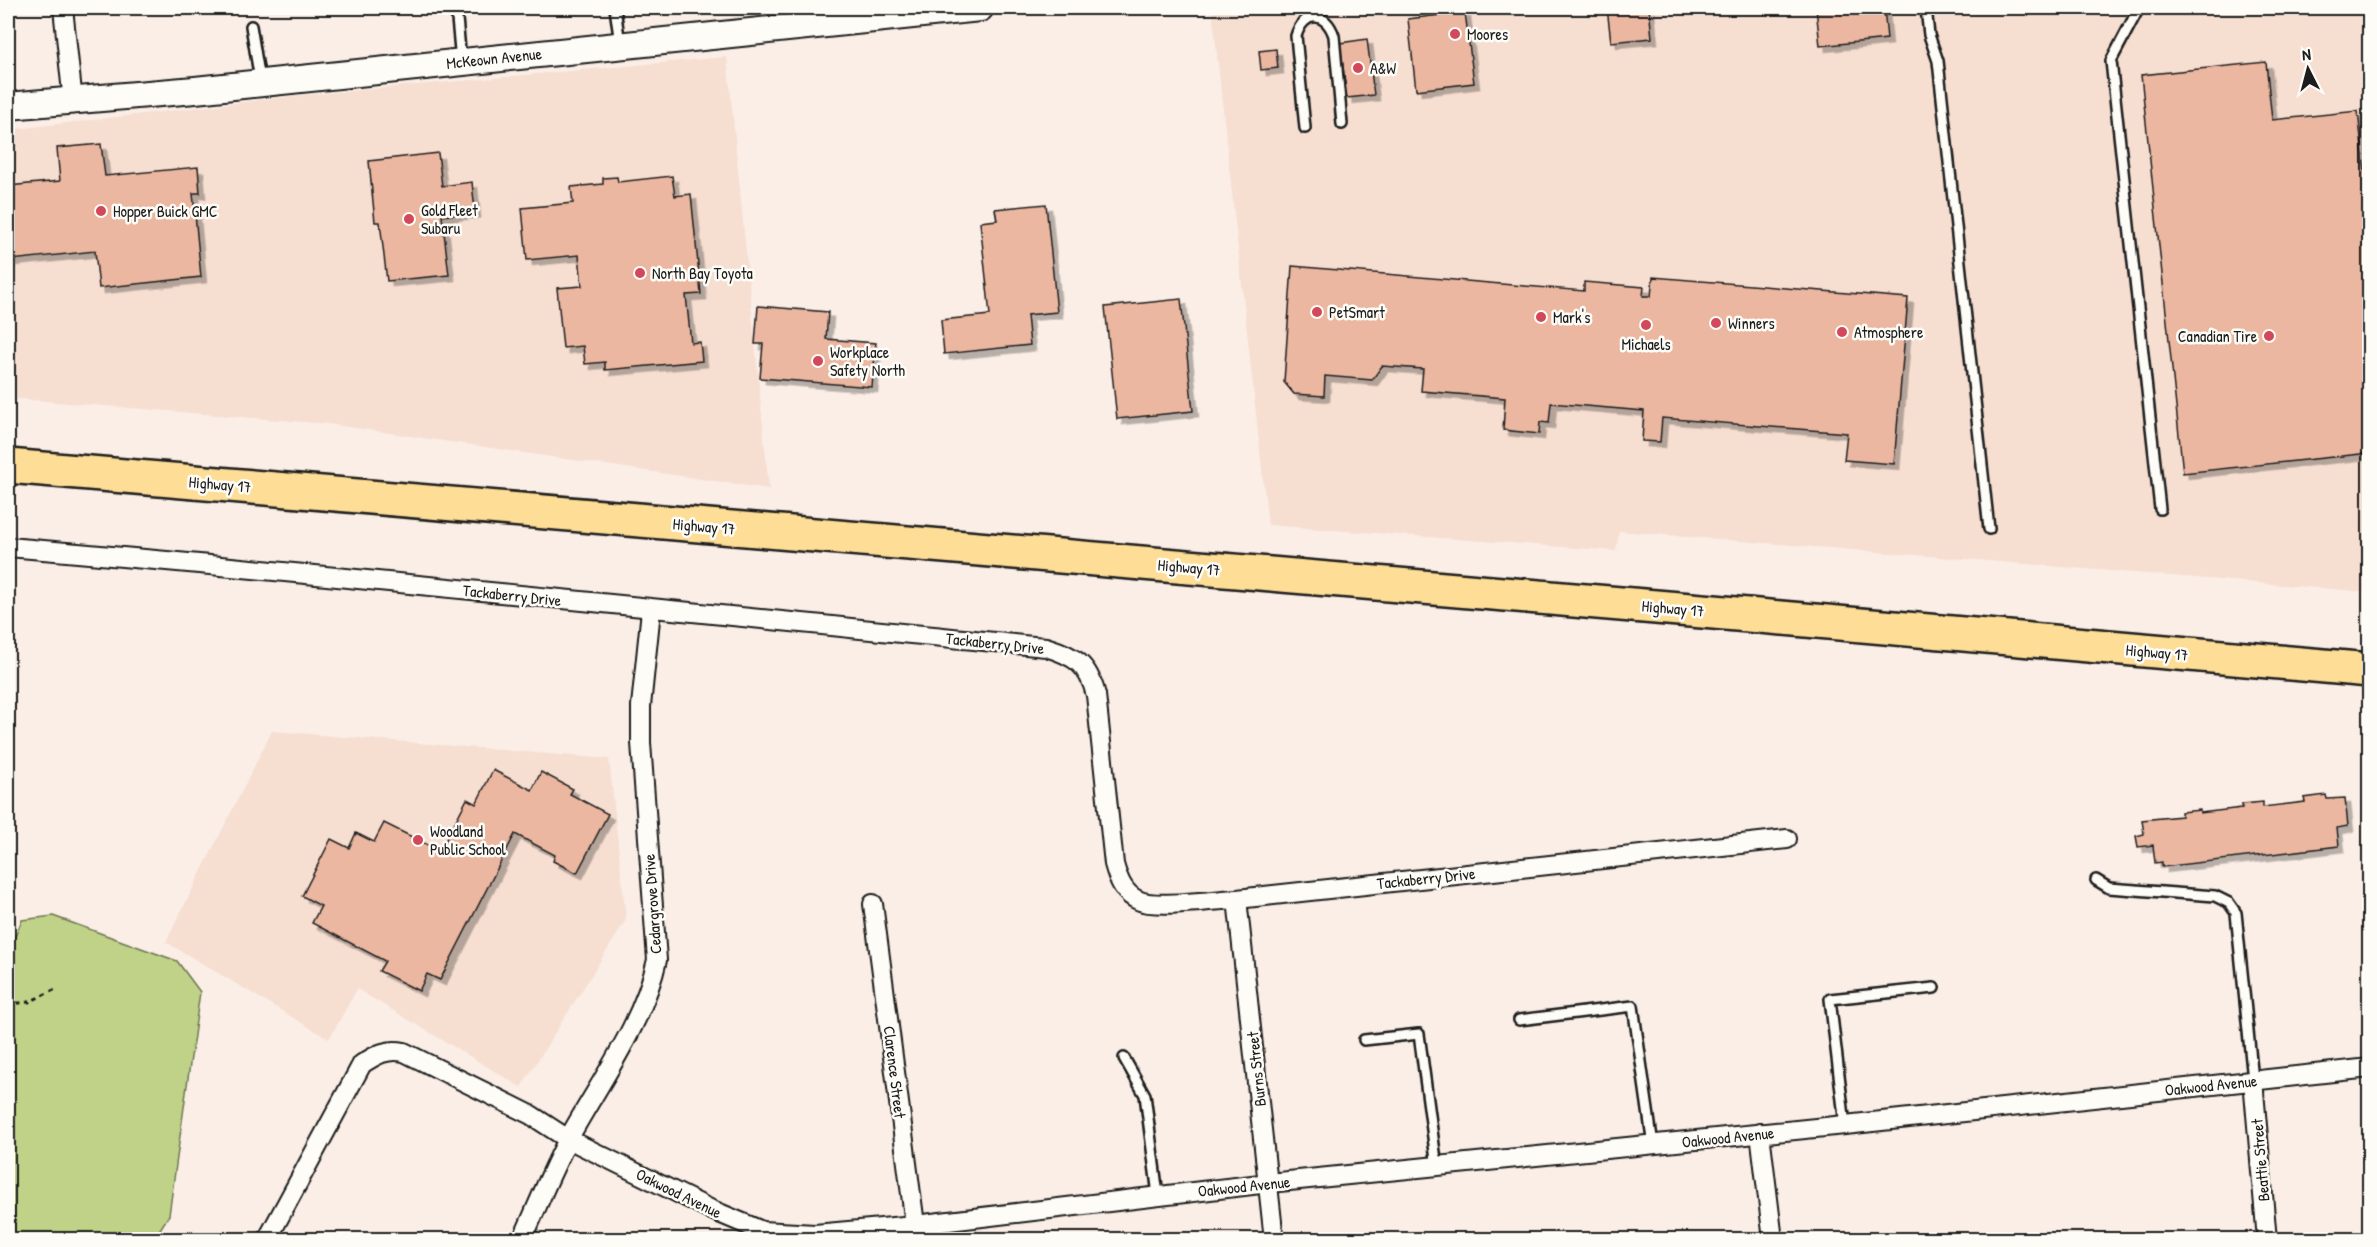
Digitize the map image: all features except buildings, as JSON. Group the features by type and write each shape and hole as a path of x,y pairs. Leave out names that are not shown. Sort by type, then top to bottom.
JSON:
{"highway":[{"name":"Highway 17","path":"8,466 2370,670"}],"street":[{"path":"63,8 73,102"},
{"name":"McKeown Avenue","path":"8,106 73,102 261,83 620,46 810,22 969,8"},
{"name":"Tackaberry Drive","path":"8,547 204,564 1046,647 1073,657 1083,665 1092,680 1114,864 1118,879 1128,893 1140,902 1237,898 1786,839"},
{"name":"Cedargrove Drive","path":"522,1239 568,1139 634,1025 652,982 657,960 641,743 641,706 651,609"},
{"name":"Burns Street","path":"1237,898 1274,1239"},
{"name":"Clarence Street","path":"873,904 916,1232"},
{"name":"Oakwood Avenue","path":"267,1239 362,1064 382,1052 393,1049 404,1052 531,1115 568,1139 712,1210 762,1231 814,1234 916,1232 1158,1195 1760,1134 2370,1068"},
{"name":"Beattie Street","path":"2253,1080 2267,1239"},
{"path":"1760,1134 1773,1239"}],"lane":[{"path":"456,8 461,61"},
{"path":"615,8 620,46"},
{"path":"1926,8 1929,35 1938,61 1989,529"},
{"path":"2139,8 2111,62 2160,509"},
{"path":"1305,128 1296,36 1299,25 1306,18 1315,17 1325,20 1334,36 1342,124"},
{"path":"251,26 261,83"},
{"path":"2096,880 2109,888 2215,896 2229,903 2236,913 2253,1080"},
{"path":"1845,1125 1830,999 1934,988"},
{"path":"1519,1020 1633,1006 1653,1145"},
{"path":"1364,1040 1419,1034 1437,1167"},
{"path":"1124,1058 1145,1095 1158,1195"}],"path":[{"path":"8,1004 29,1002 58,988"}],"shaded area":[{"path":"1212,8 2369,8 2369,592 1619,531 1616,551 1268,525"},
{"path":"727,57 769,489 329,424 8,398 8,130 294,96"},
{"name":"Woodland Public School","path":"272,731 609,759 626,920 521,1087 357,989 329,1039 166,942"}],"green space":[{"path":"53,916 177,961 200,992 169,1215 154,1239 45,1239 8,1233 8,972 14,939 22,920"}],"place":[{"name":"Moores","path":"1455,34"},
{"name":"A&W","path":"1358,68"},
{"name":"Hopper Buick GMC","path":"101,211"},
{"name":"Gold Fleet Subaru","path":"409,219"},
{"name":"North Bay Toyota","path":"640,273"},
{"name":"PetSmart","path":"1317,312"},
{"name":"Mark's","path":"1541,317"},
{"name":"Winners","path":"1716,323"},
{"name":"Michaels","path":"1646,325"},
{"name":"Atmosphere","path":"1842,332"},
{"name":"Canadian Tire","path":"2269,336"},
{"name":"Workplace Safety North","path":"818,361"},
{"name":"Woodland Public School","path":"418,840"}]}
